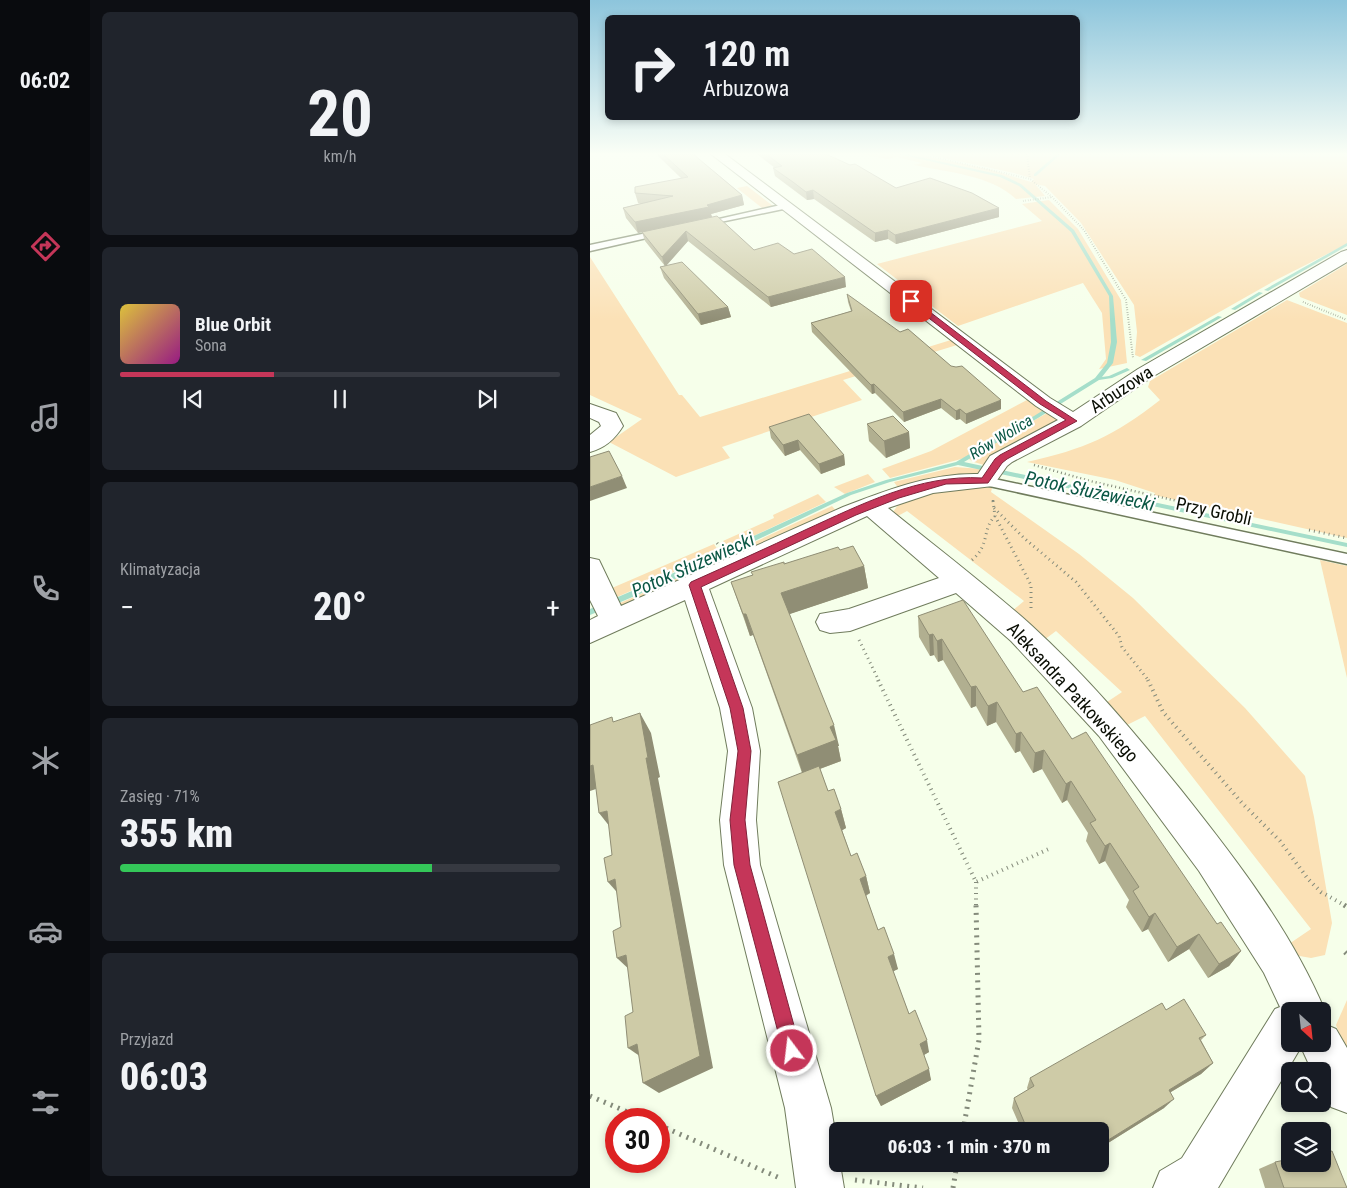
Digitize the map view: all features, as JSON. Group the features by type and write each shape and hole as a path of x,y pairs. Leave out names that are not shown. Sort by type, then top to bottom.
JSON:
{"street":[{"path":"790,209 1043,402 1069,418"},
{"name":"Arbuzowa","path":"991,479 1069,418 1347,255"},
{"path":"590,410 608,418 612,426 607,434 590,445"},
{"path":"590,632 609,610 694,585 896,496 945,481 991,479"},
{"name":"Aleksandra Patkowskiego","path":"870,506 966,570 1021,633 1110,726 1207,851 1278,959 1294,1002"},
{"path":"590,567 609,610"},
{"path":"840,621 966,570"},
{"path":"694,585 736,708 744,751 738,820 742,865 808,1108 809,1182"},
{"path":"1177,1188 1199,1175 1281,1041"},
{"path":"1325,1052 1347,1091"}],"lane":[{"path":"690,226 769,209"},
{"path":"590,248 666,231"},
{"name":"Przy Grobli","path":"991,479 1347,558"}],"path":[{"path":"1064,209 1084,230 1126,300 1134,364 1145,373"},
{"path":"1281,295 1347,320"},
{"path":"1021,633 1029,619 1032,605 1031,585 995,516 991,479 1016,461 1255,519"},
{"path":"994,508 1018,533 1076,582 1119,636 1122,647 1150,682 1163,712 1242,803 1280,841 1308,879 1321,892 1347,907"},
{"path":"966,570 980,553 987,539 988,523 995,516"},
{"path":"1301,529 1347,538"},
{"path":"840,621 861,646 976,882 979,1040 965,1122"},
{"path":"976,882 1051,848"},
{"path":"590,1096 618,1108"},
{"path":"670,1129 809,1182 923,1188"},
{"path":"953,1188 956,1172"}],"shaded area":[{"path":"1028,209 1058,209 1078,229 1121,300 1127,363 1099,369 1106,359 1102,313 1083,283 958,326 877,264 1042,221"},
{"path":"1068,209 1347,209 1347,244 1274,281 1140,357 1135,355 1137,332 1134,305 1081,223"},
{"path":"590,257 679,395 682,395 700,417 951,340 957,345 843,380 862,400 722,447 730,458 676,477 609,442 642,419 590,395"},
{"path":"1347,264 1347,315 1300,297 1299,293"},
{"path":"1287,300 1347,323 1347,538 1154,495 1155,493 1115,480 1027,462 1066,452 1098,440 1128,423 1160,400 1148,387 1150,381"},
{"path":"1027,400 1045,411 965,458 890,478 882,469 931,451"},
{"path":"1049,412 1056,418 1057,423 988,458 984,465 967,458"},
{"path":"955,467 982,469 977,474 943,477 899,489 894,482"},
{"path":"868,474 875,482 845,494 834,487"},
{"path":"970,486 992,488 991,492 1079,554 1133,598 1245,708 1305,776 1332,923 1325,955 1311,958 1294,955 1286,946 1311,929 1145,716 1125,726 1104,704 1122,692 1056,631 1044,640 1012,611 1024,601 907,511 896,517 893,514 896,507 914,497"},
{"path":"818,494 826,502 728,548 723,541 774,518 773,515"},
{"path":"832,506 837,512 736,560 731,553"},
{"path":"714,544 719,552 617,597 612,588"},
{"path":"724,557 728,563 623,610 620,603"},
{"path":"1320,560 1347,566 1347,678"},
{"path":"1347,1000 1347,1054 1336,1025"}],"building":[{"path":"624,209 697,209 635,222"},
{"path":"841,209 993,209 895,235 888,230 875,233"},
{"path":"717,216 754,250 778,243 794,254 812,249 845,277 768,297 686,231 662,257 642,232"},
{"path":"682,262 728,307 698,314 660,267"},
{"path":"847,294 900,332 908,329 951,366 962,366 1001,400 966,414 960,409 956,411 941,399 903,412 874,384 871,385 811,323 852,311"},
{"path":"809,414 844,455 819,464 798,440 783,445 769,427"},
{"path":"893,416 909,432 884,441 867,424"},
{"path":"609,451 622,476 590,487 590,457"},
{"path":"853,546 864,566 781,593 834,725 830,727 836,740 797,755 746,614 743,614 731,582 753,575 751,572 784,562 784,564 838,547 840,550"},
{"path":"963,600 1023,692 1037,687 1072,739 1086,732 1217,924 1221,922 1241,951 1219,964 1199,934 1177,947 1155,913 1149,917 1133,891 1139,887 1110,843 1105,846 1090,823 1096,820 1071,781 1066,784 1044,750 1035,753 1021,732 1016,734 997,702 988,706 976,686 971,687 942,639 937,641 933,634 929,635 918,616"},
{"path":"640,713 648,758 646,758 700,1056 643,1083 637,1044 628,1048 625,1016 633,1012 626,955 617,958 613,931 621,927 615,879 608,882 604,858 612,855 607,811 599,813 593,765 590,766 590,725 612,717 613,722"},
{"path":"819,766 828,791 834,789 841,809 835,812 851,856 857,853 866,876 860,879 878,930 884,927 894,954 888,957 909,1014 915,1010 927,1040 920,1044 929,1069 876,1096 778,782"},
{"path":"1184,999 1206,1035 1199,1038 1213,1063 1169,1090 1174,1099 1109,1140 1109,1122 1024,1122 1014,1098 1034,1086 1030,1078 1162,1003 1166,1010"},
{"path":"1331,1151 1347,1188 1284,1188 1275,1162 1281,1161 1281,1172 1331,1172"}],"waterway":[{"name":"Rów Wolica","path":"1048,209 1073,231 1111,296 1114,342 1110,363 1097,379"},
{"path":"1266,290 1347,244"},
{"path":"1233,309 1261,293"},
{"path":"1144,360 1220,317"},
{"path":"1097,379 1110,377 1127,370"},
{"name":"Rów Wolica","path":"958,463 1097,379"},
{"name":"Potok Służewiecki","path":"590,612 672,577 849,494 888,481 958,463"},
{"name":"Potok Służewiecki","path":"958,463 1347,545"}],"route":[{"path":"792,1051 742,865 738,820 744,751 736,708 694,585 852,513 896,496 945,481 985,481 998,461 1073,421 1043,402 911,301"}]}
